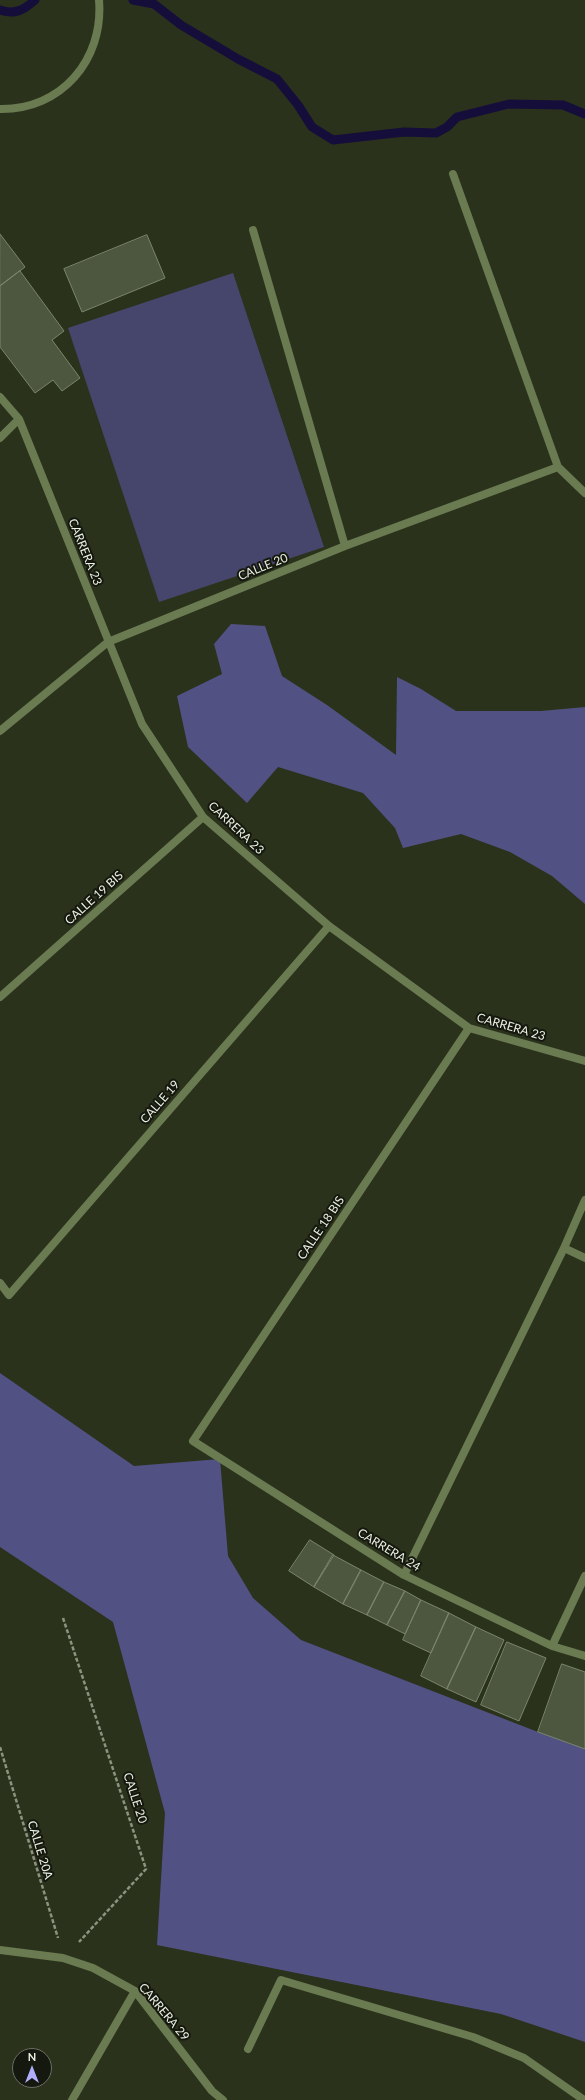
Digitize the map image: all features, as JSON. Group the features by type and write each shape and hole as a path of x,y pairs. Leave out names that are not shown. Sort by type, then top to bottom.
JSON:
{"street":[{"path":"0,109 18,110 32,106 69,85 87,63 98,27 99,0"},
{"path":"453,174 558,467 585,493"},
{"path":"254,230 345,546"},
{"name":"CARRERA 23","path":"0,397 19,419 142,724 203,817 328,926 469,1028 585,1061"},
{"path":"0,438 19,419"},
{"name":"CALLE 20","path":"0,731 108,642 345,546 558,467"},
{"name":"CALLE 19 BIS","path":"0,997 203,817"},
{"name":"CALLE 19","path":"0,1283 9,1295 328,926"},
{"name":"CALLE 18 BIS","path":"193,1441 469,1028"},
{"path":"404,1575 564,1248 585,1200"},
{"path":"564,1248 585,1258"},
{"name":"CARRERA 24","path":"193,1441 404,1575 552,1646 585,1656"},
{"path":"552,1646 585,1576"},
{"name":"CARRERA 29","path":"0,1950 64,1958 93,1968 135,1991 212,2091 223,2100"},
{"path":"248,2049 281,1980 473,2037 524,2058 584,2100"},
{"path":"72,2100 135,1991"}],"path":[{"name":"CALLE 20","path":"63,1618 146,1869 64,1958"},
{"name":"CALLE 20A","path":"0,1747 64,1958"}],"shaded area":[{"path":"233,273 324,547 159,602 68,328"},
{"path":"231,624 265,626 282,676 327,705 396,755 397,677 421,689 456,711 541,711 585,707 585,904 552,876 510,852 461,834 403,848 395,828 363,793 278,767 247,803 188,747 177,696 222,674 214,644"},
{"path":"0,1373 134,1466 220,1459 228,1556 253,1598 301,1640 538,1732 585,1740 585,2042 501,2014 157,1945 165,1813 113,1622 0,1547"}],"building":[{"path":"0,234 25,267 0,286"},
{"path":"147,235 165,278 82,312 64,269"},
{"path":"20,271 64,331 52,340 80,378 62,391 53,380 35,393 0,347 0,286"},
{"path":"310,1540 334,1555 314,1587 289,1571"},
{"path":"333,1555 361,1570 343,1604 314,1587"},
{"path":"361,1570 384,1582 367,1615 343,1604"},
{"path":"384,1582 405,1591 387,1625 367,1615"},
{"path":"405,1591 421,1600 405,1634 387,1625"},
{"path":"421,1600 449,1613 431,1653 403,1640"},
{"path":"449,1613 476,1627 447,1689 421,1676"},
{"path":"476,1627 504,1640 476,1702 447,1689"},
{"path":"507,1642 546,1658 519,1721 481,1705"},
{"path":"562,1664 585,1672 585,1749 538,1732"}],"waterway":[{"path":"0,10 10,12 19,11 35,0"},
{"path":"133,0 154,4 181,25 238,59 277,79 298,105 312,127 333,140 404,132 436,133 447,127 457,117 509,104 563,105 585,114"}]}
